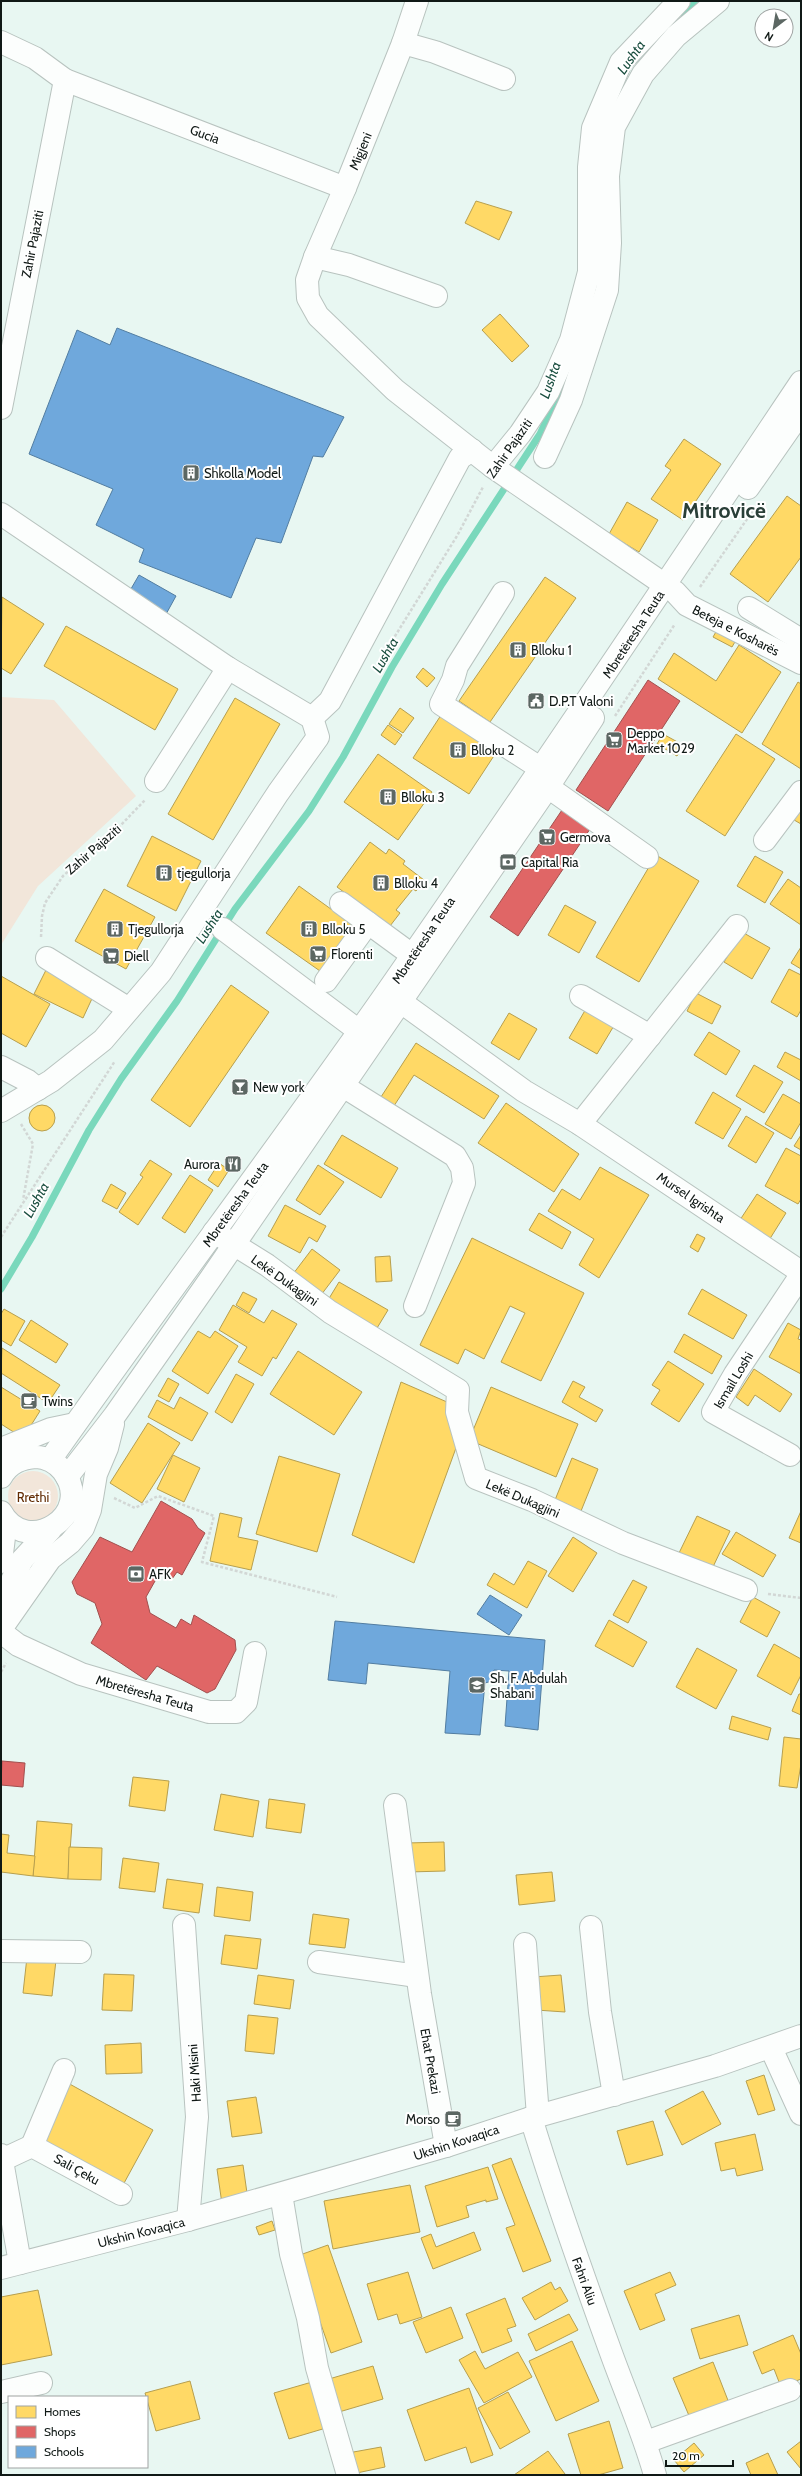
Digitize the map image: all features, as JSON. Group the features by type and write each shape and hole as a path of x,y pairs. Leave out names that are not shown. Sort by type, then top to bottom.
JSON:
{"street":[{"name":"Migjeni","path":"308,298 307,280 315,257 345,188 403,43 417,1"},
{"name":"Zahir Pajaziti","path":"498,471 548,392 571,340 589,272 589,167 593,128 621,62 638,42 679,1"},
{"path":"545,457 571,400 607,290 610,243 608,176 614,127 642,74 676,36 718,1"},
{"name":"Gucia","path":"1,42 35,58 64,80 345,188"},
{"path":"403,43 434,52 504,79"},
{"name":"Zahir Pajaziti","path":"1,408 64,80"},
{"path":"315,257 349,264 436,296"},
{"name":"Beteja e Kosharës","path":"308,298 318,316 395,390 498,471 670,588 687,605 801,663"},
{"name":"Mbretëresha Teuta","path":"670,588 801,382"},
{"name":"Mbretëresha Teuta","path":"67,1477 115,1415 400,1002 544,778 601,683 801,412"},
{"path":"312,718 330,701 460,458 472,450"},
{"path":"1,514 228,668 312,718 318,738 278,793 161,972 103,1040 38,1089 1,1111"},
{"path":"503,593 457,666 453,680 441,704 544,778 647,857"},
{"path":"749,608 801,640"},
{"path":"156,781 228,668"},
{"name":"Mbretëresha Teuta","path":"50,1460 359,1031 412,955 544,778"},
{"path":"765,840 801,792"},
{"path":"341,903 412,955"},
{"path":"326,981 368,923"},
{"path":"580,1124 737,926"},
{"path":"223,929 359,1031"},
{"path":"47,958 129,1009"},
{"path":"581,996 650,1036"},
{"name":"Mursel Igrishta","path":"400,1002 524,1091 580,1124 801,1272"},
{"path":"1,1067 28,1081 38,1089"},
{"path":"343,1086 455,1156 462,1168 464,1183 415,1306"},
{"name":"Lekë Dukagjini","path":"214,1232 267,1265 330,1312 458,1390 457,1412 476,1478 532,1500 623,1543 746,1590"},
{"name":"Ismail Loshi","path":"790,1455 713,1412 735,1374 801,1275"},
{"path":"1,1629 50,1559 70,1543 83,1528 90,1510 96,1474 107,1448 115,1415"},
{"path":"7,1458 51,1429 75,1424"},
{"path":"1,1603 22,1560 51,1529 60,1522 68,1512 71,1500 71,1488 67,1477 60,1467 50,1460 40,1457 7,1458"},
{"path":"1,1477 11,1465 7,1458"},
{"path":"2,1513 9,1523 29,1532 51,1529"},
{"path":"1,1562 5,1529 2,1513"},
{"name":"Mbretëresha Teuta","path":"1,1632 18,1645 81,1674 209,1712 236,1712 246,1702 255,1652"},
{"name":"Ehat Prekazi","path":"395,1805 417,1976 446,2146"},
{"name":"Haki Misini","path":"184,1926 196,2104 194,2168 188,2220"},
{"path":"591,1927 600,2012 614,2094"},
{"path":"525,1944 534,2117"},
{"path":"1,1951 80,1952"},
{"path":"319,1962 417,1976"},
{"name":"Ukshin Kovaqica","path":"11,2265 188,2220 281,2194 446,2146 534,2117 771,2048 801,2036"},
{"path":"771,2048 801,2114"},
{"path":"11,2265 1,2158 32,2146 64,2070"},
{"name":"Fahri Aliu","path":"534,2117 563,2221 621,2380 646,2442 655,2475"},
{"name":"Sali Çeku","path":"32,2146 121,2194"},
{"path":"281,2194 292,2254 308,2318 317,2368 343,2453 348,2475"},
{"path":"1,2392 41,2383"},
{"path":"646,2442 790,2390"}],"path":[{"name":"Zahir Pajaziti","path":"375,667 498,471"},
{"name":"Zahir Pajaziti","path":"47,958 41,945 42,916 45,903 63,876 143,803 156,781"},
{"path":"20,1121 33,1144 22,1202"},
{"path":"110,1496 135,1508 158,1496 214,1516 202,1562 337,1597"},
{"path":"746,1590 801,1598"}],"green space":[{"path":"1,697 54,700 136,796 38,886 1,945"},
{"name":"Rrethi","path":"38,1471 43,1472 51,1478 57,1486 57,1506 51,1514 43,1520 28,1521 23,1520 15,1514 9,1506 8,1491 9,1486 15,1478 23,1472"}],"building: Homes":[{"path":"476,201 512,212 499,240 465,223"},
{"path":"500,314 529,346 512,362 482,330"},
{"path":"684,439 721,464 683,520 651,499 671,470 665,466"},
{"path":"787,496 801,506 801,557 768,602 730,574"},
{"path":"627,502 658,520 639,552 609,534"},
{"name":"Blloku 1","path":"545,577 576,598 490,722 459,701"},
{"path":"2,597 44,624 11,674 1,668"},
{"path":"66,626 178,689 155,730 44,666"},
{"path":"717,630 736,640 732,647 713,637"},
{"path":"739,645 781,672 742,733 658,679 674,653 716,681"},
{"path":"423,668 435,678 427,687 416,677"},
{"path":"798,682 801,684 801,769 762,744"},
{"path":"235,698 280,724 213,840 168,814"},
{"path":"400,708 414,718 403,733 389,724"},
{"name":"Blloku 2","path":"445,709 501,745 469,794 413,758"},
{"path":"388,725 402,735 395,745 381,735"},
{"path":"663,734 683,745 677,756 657,744"},
{"path":"736,734 775,759 725,836 686,811"},
{"name":"Blloku 3","path":"378,754 432,792 398,840 344,802"},
{"path":"801,796 801,824 789,817"},
{"name":"tjegullorja","path":"152,836 201,861 176,911 127,886"},
{"name":"Blloku 4","path":"370,842 386,854 389,849 405,861 403,864 424,880 416,891 413,889 396,910 400,913 390,926 337,887"},
{"path":"656,855 699,881 639,982 596,957"},
{"path":"755,856 783,872 765,903 737,886"},
{"path":"788,879 801,888 801,925 770,904"},
{"name":"Blloku 5","path":"299,886 353,925 320,971 266,933"},
{"name":"Tjegullorja","path":"104,889 155,917 126,969 75,941"},
{"path":"565,905 596,922 579,953 548,935"},
{"path":"742,932 770,948 752,979 724,962"},
{"path":"801,947 801,969 791,963"},
{"path":"48,966 96,990 83,1018 34,994"},
{"path":"789,969 801,975 801,1010 797,1017 771,1002"},
{"path":"1,976 50,1004 26,1047 1,1033"},
{"path":"231,985 269,1012 190,1127 151,1100"},
{"path":"696,993 721,1006 712,1024 687,1011"},
{"path":"587,1007 615,1024 597,1054 569,1038"},
{"path":"509,1013 537,1029 519,1060 491,1043"},
{"path":"709,1032 740,1051 726,1075 694,1055"},
{"path":"416,1043 499,1096 484,1119 414,1075 392,1109 379,1100"},
{"path":"785,1052 801,1060 801,1081 777,1067"},
{"path":"754,1065 783,1082 764,1113 736,1096"},
{"path":"713,1092 741,1109 723,1139 695,1123"},
{"path":"783,1094 801,1104 801,1122 791,1139 765,1124"},
{"path":"506,1103 579,1154 554,1192 478,1143"},
{"path":"42,1105 51,1109 55,1118 51,1127 42,1131 33,1127 29,1118 33,1109"},
{"path":"746,1116 774,1133 756,1163 728,1146"},
{"path":"342,1135 398,1168 381,1198 324,1164"},
{"path":"801,1135 801,1150 794,1146"},
{"path":"786,1148 801,1156 801,1199 798,1204 765,1186"},
{"path":"150,1160 172,1174 138,1225 119,1212 143,1177 140,1175"},
{"path":"219,1163 229,1170 218,1187 208,1180"},
{"path":"318,1165 344,1182 320,1215 296,1200"},
{"path":"600,1167 649,1195 599,1278 579,1265 594,1239 548,1211 562,1189 580,1200"},
{"path":"190,1175 213,1190 185,1233 162,1218"},
{"path":"111,1184 126,1193 117,1209 102,1201"},
{"path":"757,1194 786,1213 766,1245 736,1226"},
{"path":"285,1205 326,1226 317,1242 309,1237 300,1253 268,1236"},
{"path":"539,1213 571,1232 562,1249 529,1230"},
{"path":"697,1234 705,1238 698,1252 690,1247"},
{"path":"472,1238 584,1293 541,1381 501,1362 525,1313 510,1306 484,1359 465,1349 458,1364 420,1345"},
{"path":"312,1249 340,1270 318,1299 290,1278"},
{"path":"390,1256 392,1281 376,1282 375,1257"},
{"path":"339,1282 388,1310 374,1333 325,1305"},
{"path":"702,1289 747,1315 733,1339 688,1314"},
{"path":"243,1292 257,1299 249,1313 236,1305"},
{"path":"233,1305 264,1323 272,1310 297,1324 276,1359 273,1357 262,1376 238,1362 247,1347 219,1330"},
{"path":"4,1309 25,1321 11,1346 1,1340 1,1314"},
{"path":"31,1320 68,1344 56,1363 19,1340"},
{"path":"788,1323 801,1330 798,1339 801,1340 801,1374 769,1357"},
{"path":"198,1331 210,1338 215,1331 238,1346 208,1394 172,1371"},
{"path":"684,1334 722,1356 712,1374 674,1352"},
{"path":"2,1348 60,1385 48,1403 1,1373"},
{"path":"298,1351 362,1392 334,1435 270,1394"},
{"path":"668,1361 704,1384 679,1422 651,1404 660,1390 652,1385"},
{"path":"754,1369 792,1394 780,1412 755,1395 748,1406 736,1397"},
{"path":"236,1374 254,1384 232,1423 215,1412"},
{"path":"168,1378 179,1384 169,1402 158,1396"},
{"path":"573,1381 585,1387 579,1397 603,1410 596,1422 562,1402"},
{"path":"401,1382 447,1402 460,1437 414,1563 352,1535"},
{"path":"1,1387 40,1411 23,1438 1,1424"},
{"path":"491,1387 578,1424 556,1477 469,1440"},
{"path":"180,1397 208,1413 192,1441 148,1417 157,1400 174,1409"},
{"path":"148,1423 180,1443 142,1503 110,1483"},
{"path":"173,1455 200,1468 184,1502 157,1489"},
{"path":"279,1456 340,1474 317,1552 256,1534"},
{"path":"572,1458 598,1469 581,1511 555,1500"},
{"path":"801,1511 801,1543 789,1538"},
{"path":"220,1513 242,1518 238,1537 258,1541 251,1570 210,1561"},
{"path":"697,1516 730,1531 712,1569 679,1553"},
{"path":"736,1532 776,1555 763,1577 722,1554"},
{"path":"573,1537 597,1553 573,1592 548,1576"},
{"path":"528,1561 547,1571 527,1608 487,1585 494,1573 514,1585"},
{"path":"633,1580 647,1587 628,1623 613,1615"},
{"path":"753,1597 780,1612 767,1637 740,1622"},
{"path":"609,1620 647,1642 633,1667 595,1646"},
{"path":"774,1644 801,1659 801,1675 791,1695 757,1676"},
{"path":"697,1648 737,1670 716,1709 676,1687"},
{"path":"799,1694 801,1694 801,1715 792,1711"},
{"path":"732,1716 771,1728 768,1740 729,1729"},
{"path":"784,1737 801,1739 801,1764 797,1788 779,1786"},
{"path":"133,1777 169,1781 165,1811 129,1806"},
{"path":"221,1794 259,1801 253,1837 214,1830"},
{"path":"269,1799 305,1804 301,1833 266,1828"},
{"path":"37,1821 72,1824 68,1879 33,1876"},
{"path":"1,1834 9,1835 7,1853 35,1856 33,1876 1,1872"},
{"path":"444,1842 445,1871 408,1872 407,1843"},
{"path":"69,1847 102,1848 101,1880 68,1879"},
{"path":"123,1858 159,1863 155,1892 119,1888"},
{"path":"552,1872 555,1901 519,1905 516,1875"},
{"path":"167,1879 203,1884 199,1913 163,1908"},
{"path":"217,1887 253,1892 250,1921 214,1916"},
{"path":"313,1914 349,1919 345,1948 309,1944"},
{"path":"225,1935 261,1939 257,1969 221,1964"},
{"path":"27,1957 56,1960 52,1996 23,1993"},
{"path":"104,1974 134,1975 132,2011 102,2010"},
{"path":"258,1975 294,1980 290,2009 254,2004"},
{"path":"561,1975 565,2012 536,2010 533,1977"},
{"path":"248,2015 278,2018 274,2054 245,2051"},
{"path":"141,2043 142,2073 106,2074 105,2045"},
{"path":"764,2075 775,2110 758,2115 746,2081"},
{"path":"66,2082 153,2130 123,2185 36,2137"},
{"path":"703,2091 721,2124 682,2145 665,2111"},
{"path":"256,2097 262,2133 232,2137 227,2101"},
{"path":"653,2121 663,2155 627,2165 617,2131"},
{"path":"755,2134 763,2170 737,2176 735,2168 721,2171 715,2143"},
{"path":"511,2158 551,2261 523,2272 506,2228 515,2225 492,2165"},
{"path":"243,2165 248,2200 222,2204 217,2169"},
{"path":"488,2167 498,2199 486,2202 486,2200 466,2206 469,2217 437,2227 425,2186"},
{"path":"410,2185 420,2232 333,2249 324,2201"},
{"path":"272,2221 275,2230 259,2235 256,2227"},
{"path":"474,2232 481,2250 433,2269 421,2238 431,2234 436,2247"},
{"path":"328,2245 362,2342 331,2353 297,2256"},
{"path":"408,2272 422,2317 400,2324 397,2314 378,2320 367,2284"},
{"path":"670,2272 676,2285 655,2294 665,2320 640,2330 624,2291"},
{"path":"551,2282 555,2290 560,2287 568,2301 535,2320 522,2298"},
{"path":"38,2290 52,2355 1,2365 1,2297"},
{"path":"505,2298 516,2326 507,2329 512,2341 482,2353 466,2314"},
{"path":"451,2307 463,2338 426,2353 413,2322"},
{"path":"569,2314 578,2330 536,2351 528,2334"},
{"path":"739,2315 748,2345 700,2359 691,2329"},
{"path":"793,2335 801,2354 801,2379 781,2387 774,2369 762,2374 753,2352"},
{"path":"572,2341 599,2401 556,2421 529,2361"},
{"path":"475,2351 485,2369 518,2352 532,2377 484,2403 459,2360"},
{"path":"713,2362 729,2403 690,2418 673,2378"},
{"path":"373,2366 383,2399 339,2412 329,2379"},
{"path":"190,2381 200,2419 156,2431 148,2403 148,2396 146,2396 145,2393"},
{"path":"312,2382 326,2428 289,2439 274,2393"},
{"path":"469,2388 493,2455 471,2463 466,2447 425,2461 407,2410"},
{"path":"508,2392 530,2432 500,2449 478,2408"},
{"path":"609,2421 623,2468 598,2475 581,2475 568,2434"},
{"path":"801,2441 801,2469 787,2452"},
{"path":"694,2443 704,2455 684,2472 674,2460"},
{"path":"381,2447 385,2467 352,2474 348,2453"},
{"path":"548,2451 565,2474 514,2475"},
{"path":"768,2453 778,2475 751,2475 746,2463"}],"building: Shops":[{"path":"648,680 680,701 608,811 576,790"},
{"path":"562,810 590,829 518,936 490,917"},
{"path":"161,1501 192,1519 198,1528 205,1533 182,1575 177,1572 172,1579 159,1574 146,1597 150,1613 176,1628 181,1619 191,1625 194,1615 235,1640 236,1650 215,1689 207,1693 157,1666 146,1680 91,1643 102,1624 95,1603 77,1594 72,1582 100,1537 132,1552"},
{"path":"2,1761 25,1763 23,1787 1,1785"}],"building: Schools":[{"name":"Shkolla Model","path":"117,328 344,417 323,457 313,456 281,543 256,538 231,598 139,562 144,549 96,525 113,489 29,454 77,330 110,345"},
{"path":"139,575 176,596 165,616 128,594"},
{"path":"490,1595 522,1615 509,1635 477,1614"},
{"path":"335,1621 545,1640 538,1730 505,1726 509,1671 494,1670 492,1681 485,1683 480,1735 445,1733 450,1671 368,1663 366,1684 328,1680"}],"waterway":[{"name":"Lushta","path":"682,13 695,1"},
{"name":"Lushta","path":"1,1289 32,1237 89,1130 121,1079 177,1001 235,909 309,811 343,757 392,667 442,584 540,434 562,387"}],"place":[{"name":"Shkolla Model","path":"191,473"},
{"name":"Blloku 1","path":"518,650"},
{"name":"D.P.T Valoni","path":"536,701"},
{"name":"Deppo Market 1029","path":"614,740"},
{"name":"Blloku 2","path":"458,750"},
{"name":"Blloku 3","path":"388,797"},
{"name":"Germova","path":"547,837"},
{"name":"Capital Ria","path":"508,862"},
{"name":"tjegullorja","path":"164,873"},
{"name":"Blloku 4","path":"381,883"},
{"name":"Tjegullorja","path":"115,929"},
{"name":"Blloku 5","path":"309,929"},
{"name":"Florenti","path":"318,954"},
{"name":"Diell","path":"111,956"},
{"name":"New york","path":"240,1087"},
{"name":"Aurora","path":"233,1164"},
{"name":"Twins","path":"29,1401"},
{"name":"AFK","path":"136,1574"},
{"name":"Sh. F. Abdulah Shabani","path":"477,1685"},
{"name":"Morso","path":"453,2119"}],"district":[{"name":"Mitrovicë","path":"724,510"}]}
